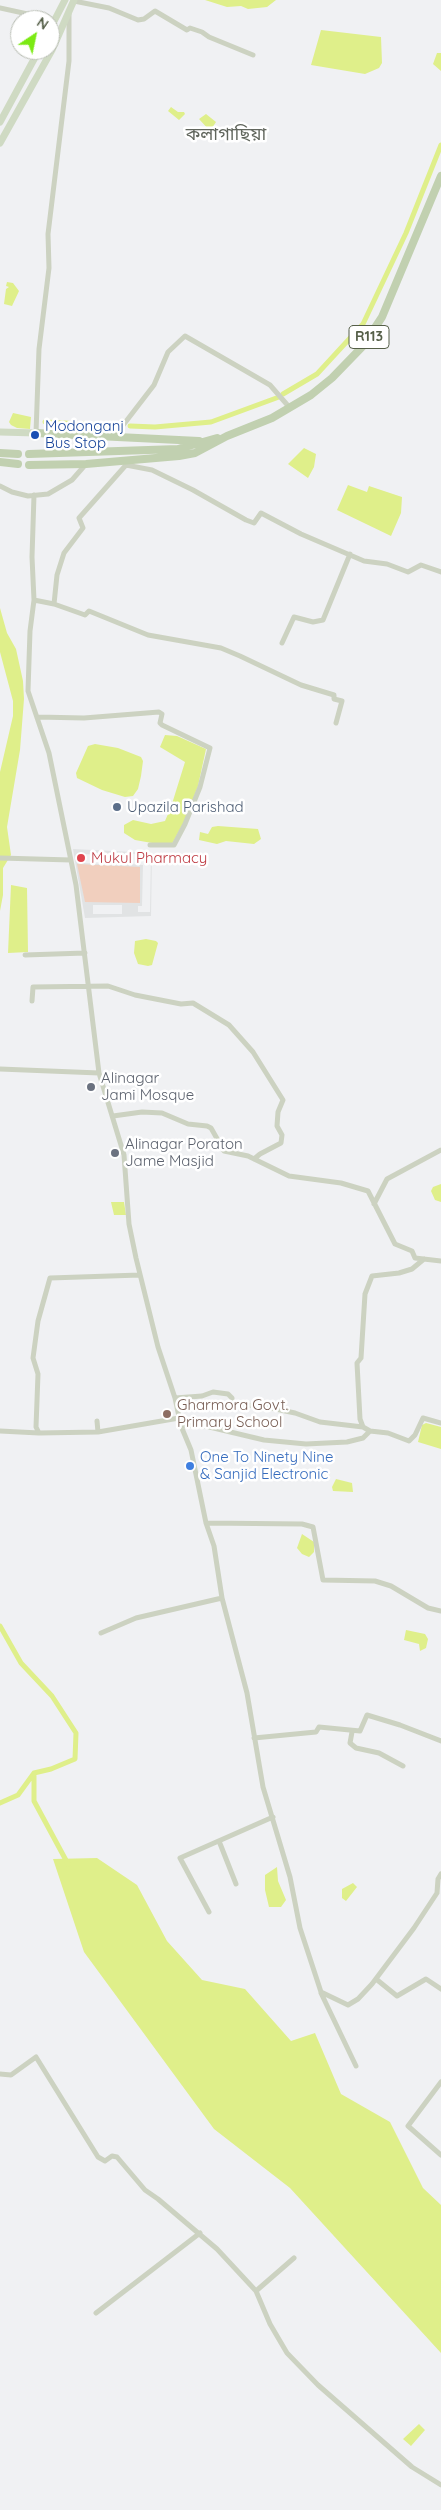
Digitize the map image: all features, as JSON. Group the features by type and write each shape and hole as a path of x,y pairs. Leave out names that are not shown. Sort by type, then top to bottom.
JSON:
{"main road":[{"path":"0,143 52,50 72,5 64,2"},
{"path":"0,122 34,60"},
{"name":"R113","path":"29,454 178,449 226,436 272,418 311,395 332,378 362,346 382,317 441,176"},
{"path":"0,432 209,440"},
{"name":"R113","path":"29,465 86,464 179,456 204,449 226,436"},
{"path":"0,453 18,454"},
{"path":"0,462 18,464"}],"street":[{"path":"36,434 39,349 49,268 48,234 69,61 72,5 109,8 138,20 144,19 155,11 187,30 190,28 202,32 209,37 253,54"},
{"path":"114,437 154,385 168,352 185,336 270,384 290,408"},
{"path":"0,486 12,492 34,495 48,494 61,489 86,464"},
{"path":"54,604 57,574 64,553 83,528 79,518 126,465 152,470 254,523 261,514 350,554 408,572 421,565 441,572"},
{"path":"34,495 34,600 30,630 28,691 50,753 72,860 81,916 99,1073 124,1155 129,1224 158,1347 175,1398 181,1426 191,1450 206,1523 214,1546 222,1598 247,1692 263,1787 290,1877 300,1928 321,1992 356,2066"},
{"path":"282,643 294,617 313,622 323,620 350,554"},
{"path":"34,600 54,604 85,615 89,611 148,635 221,648 301,685 334,695 334,699 342,702 336,723"},
{"path":"36,717 84,718 159,712 162,714 160,724 210,748 200,787 174,845 150,844"},
{"path":"0,858 72,860"},
{"path":"25,955 85,953"},
{"path":"32,1001 33,988 89,985 108,986 135,995 181,1004 193,1003 229,1025 252,1052 283,1100 278,1112 277,1126 282,1135 281,1143 254,1159"},
{"path":"0,1068 99,1073"},
{"path":"113,1116 142,1112 162,1114 188,1124 207,1126 213,1131 222,1150 254,1159 262,1165 289,1176 341,1183 363,1190 369,1193 395,1244 412,1251 416,1258 441,1261"},
{"path":"374,1204 387,1179 441,1150"},
{"path":"363,1427 360,1419 357,1363 361,1358 365,1294 372,1276 399,1273 412,1269 424,1259"},
{"path":"39,1433 36,1427 38,1374 33,1358 38,1321 50,1278 140,1275"},
{"path":"175,1398 202,1396 213,1392 228,1394 232,1398 232,1404 261,1406 295,1413 320,1422 363,1427 370,1431 388,1433 408,1441 415,1435 423,1418 441,1423"},
{"path":"0,1431 39,1433 98,1432 179,1418"},
{"path":"97,1421 98,1432"},
{"path":"181,1426 201,1425 264,1440 306,1444 347,1442 363,1438 370,1431"},
{"path":"206,1523 302,1524 313,1527 323,1580 375,1581 391,1586 428,1608 441,1611"},
{"path":"101,1633 136,1618 222,1598"},
{"path":"254,1738 316,1732 319,1727 352,1732 360,1731 367,1715 400,1725 441,1741"},
{"path":"352,1732 350,1743 356,1748 379,1754 403,1766"},
{"path":"209,1912 180,1858 273,1817"},
{"path":"219,1841 236,1884"},
{"path":"321,1992 348,2005 358,1999 376,1979 437,1893 438,1879 441,1874"},
{"path":"376,1979 396,1996 426,1979 441,1989"},
{"path":"0,2074 10,2075 36,2057 98,2157 104,2161 112,2156 117,2157 145,2190 200,2233 256,2291 270,2324 287,2353 318,2385 412,2467 441,2485"},
{"path":"441,2082 408,2126 441,2155"},
{"path":"96,2313 200,2233"},
{"path":"256,2291 294,2258"}],"shaded area":[{"path":"205,0 276,0 267,7 248,9 241,6 227,7"},
{"path":"321,30 381,37 382,63 379,68 365,74 311,65"},
{"path":"437,53 441,53 441,71 433,64"},
{"path":"171,107 185,114 179,120 168,111"},
{"path":"206,114 216,122 210,131 199,119"},
{"path":"7,282 13,283 19,291 12,306 4,304 6,289 9,287 6,286"},
{"path":"13,413 31,417 30,429 17,428 11,425 9,422"},
{"path":"304,448 316,454 314,467 308,478 288,464"},
{"path":"348,485 367,492 369,486 402,497 401,513 391,536 337,510"},
{"path":"0,608 7,633 16,649 23,681 24,699 20,750 7,827 11,855 3,868 3,895 0,911 0,772 13,716 13,701 0,652"},
{"path":"165,735 177,736 206,749 198,786 185,820 172,844 135,840 124,833 124,825 133,820 151,824 165,821 171,807 185,762 160,747"},
{"path":"95,744 118,748 141,757 143,761 141,776 138,789 133,796 125,797 102,790 77,778 76,773 88,746"},
{"path":"212,827 258,829 261,839 254,844 226,841 217,844 199,840 200,832 208,834"},
{"path":"73,849 152,853 151,916 85,918","holes":["85,854 124,857 124,865 84,863","131,854 151,855 150,912 138,912 138,906 142,906 143,865 130,864","93,905 122,905 122,914 93,914"]},
{"path":"77,864 140,867 140,903 85,902"},
{"path":"11,885 27,888 28,952 8,953"},
{"path":"146,939 158,943 152,965 148,966 138,964 134,953 135,941"},
{"path":"441,1184 441,1202 435,1200 431,1191 433,1187"},
{"path":"111,1202 124,1202 126,1215 114,1215"},
{"path":"426,1423 441,1427 441,1449 418,1442 422,1425"},
{"path":"336,1479 352,1483 353,1492 333,1491 332,1487"},
{"path":"302,1534 314,1542 314,1552 309,1557 302,1554 297,1548"},
{"path":"406,1630 425,1634 428,1639 426,1648 420,1651 419,1644 404,1640"},
{"path":"97,1858 137,1885 167,1941 202,1980 245,1989 291,2041 315,2033 341,2094 390,2122 423,2188 441,2205 441,2353 290,2188 214,2129 84,1952 53,1859"},
{"path":"277,1867 278,1881 286,1900 281,1907 269,1907 265,1890 265,1875"},
{"path":"353,1883 357,1887 346,1901 342,1898 342,1889"},
{"path":"419,2424 425,2430 411,2446 403,2439"}],"waterway":[{"path":"283,394 317,374 363,324 406,233 441,145"},
{"path":"130,426 155,427 211,422 279,397"},
{"path":"45,422 118,426"},
{"path":"0,1626 21,1663 52,1696 76,1733 75,1759 51,1769 34,1773 18,1795 0,1803"},
{"path":"34,1774 34,1801 68,1864"}],"place":[{"name":"Modonganj Bus Stop","path":"35,435"},
{"name":"Upazila Parishad","path":"117,807"},
{"name":"Mukul Pharmacy","path":"81,858"},
{"name":"Alinagar Jami Mosque","path":"91,1087"},
{"name":"Alinagar Poraton Jame Masjid","path":"115,1153"},
{"name":"Gharmora Govt. Primary School","path":"167,1414"},
{"name":"One To Ninety Nine & Sanjid Electronic","path":"190,1466"}],"district":[{"name":"কলাগাছিয়া","path":"226,135"}]}
